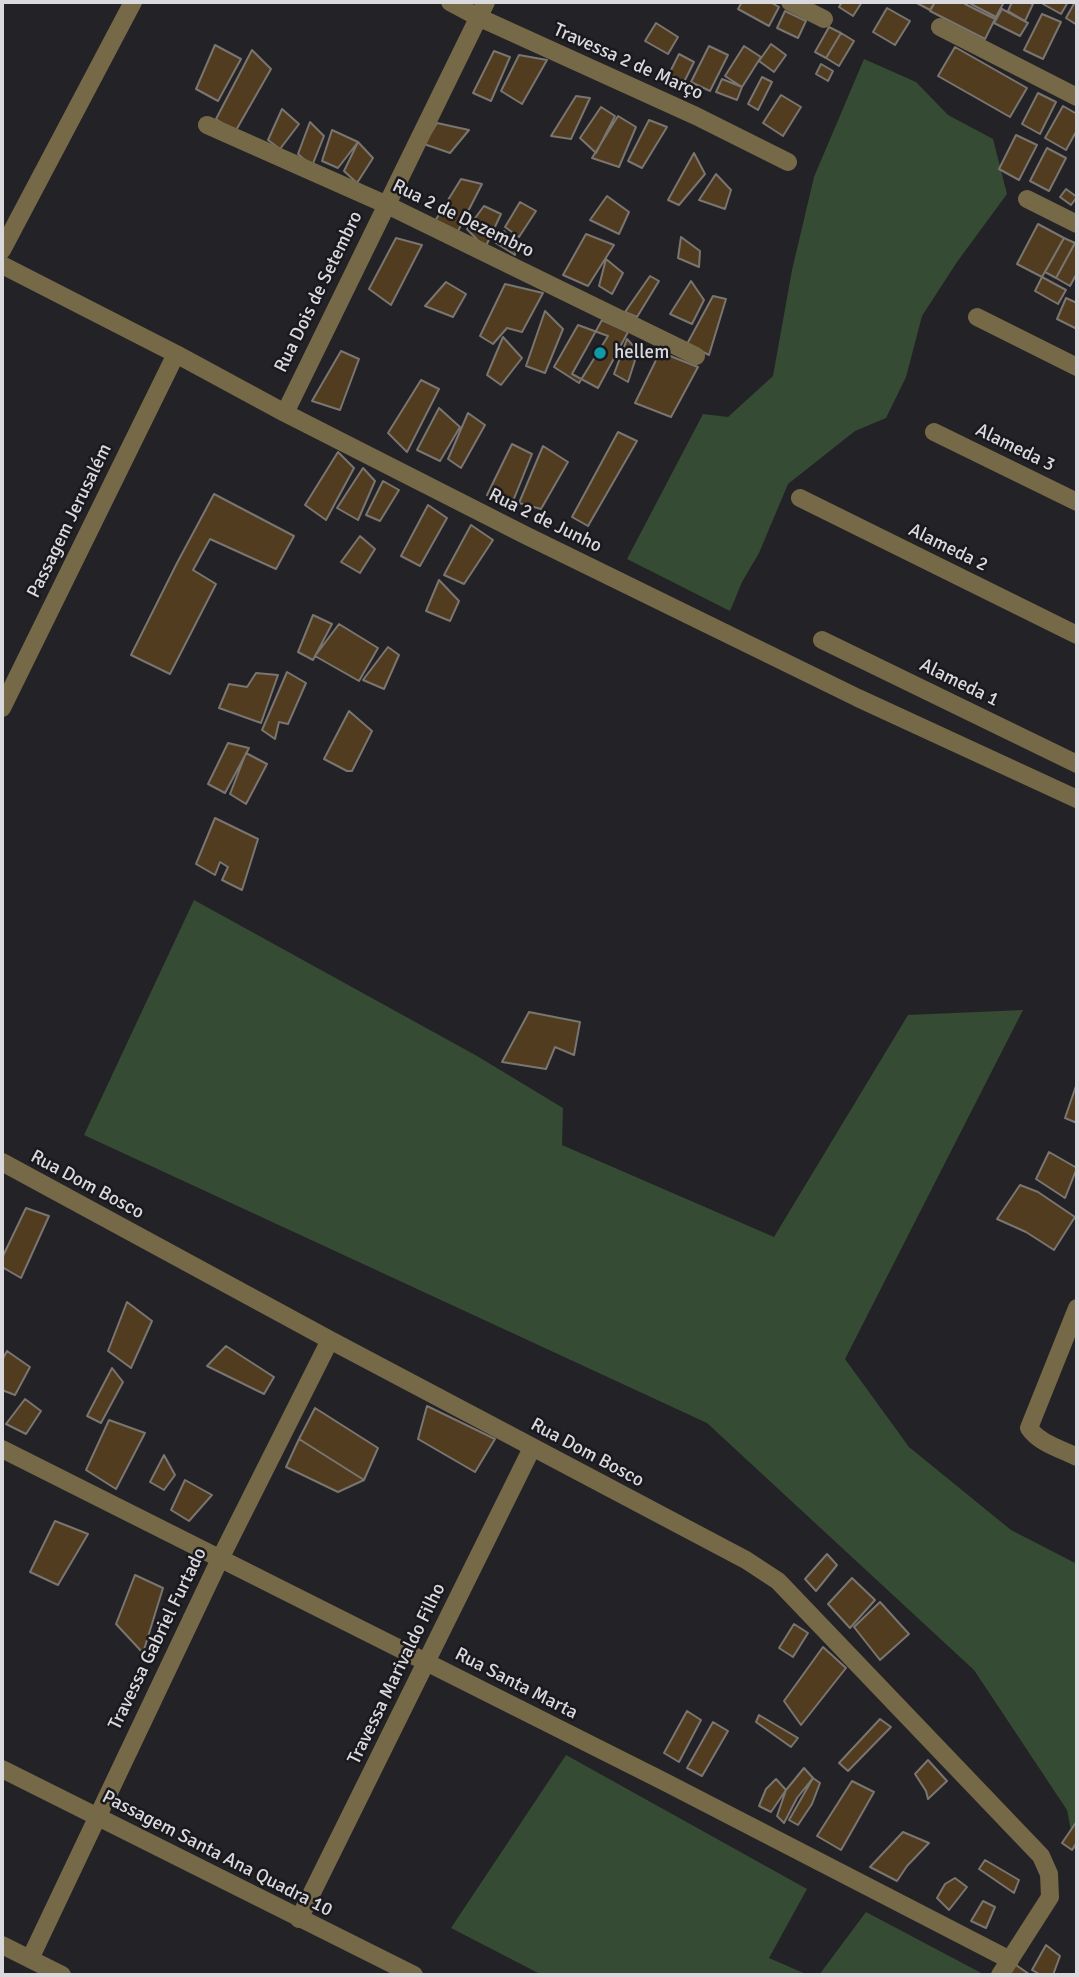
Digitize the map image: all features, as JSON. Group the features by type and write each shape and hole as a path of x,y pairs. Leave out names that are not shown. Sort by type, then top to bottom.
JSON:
{"street":[{"path":"2,250 133,2"},
{"name":"Travessa 2 de Março","path":"450,2 482,9 788,162"},
{"path":"789,2 824,19"},
{"name":"Rua Dois de Setembro","path":"285,413 482,9"},
{"path":"940,27 1077,97"},
{"name":"Rua 2 de Dezembro","path":"207,125 385,204 696,356"},
{"path":"1027,199 1077,224"},
{"name":"Rua 2 de Junho","path":"2,265 525,535 845,692 1077,799"},
{"path":"977,317 1077,368"},
{"name":"Passagem Jerusalém","path":"2,708 176,354"},
{"name":"Alameda 3","path":"934,432 1077,502"},
{"name":"Alameda 2","path":"800,498 1077,635"},
{"name":"Alameda 1","path":"822,640 1077,764"},
{"name":"Rua Dom Bosco","path":"2,1163 746,1560 778,1581 1041,1856 1049,1874 1050,1897 1005,1968"},
{"path":"1077,1308 1029,1428 1044,1441 1077,1457"},
{"name":"Travessa Gabriel Furtado","path":"30,1959 220,1559 330,1340"},
{"name":"Travessa Marivaldo Filho","path":"299,1919 532,1448"},
{"name":"Rua Santa Marta","path":"2,1449 663,1781 1005,1968"},
{"name":"Passagem Santa Ana Quadra 10","path":"2,1769 414,1975"},
{"path":"2,1945 62,1975"}],"green space":[{"path":"864,59 916,82 948,115 993,139 1007,194 957,262 922,316 906,377 886,418 855,431 788,484 759,553 742,582 730,611 627,559 703,414 728,417 773,376 792,270 814,177"},
{"path":"194,900 477,1056 563,1108 562,1145 774,1237 908,1015 1023,1010 845,1359 909,1447 1011,1530 1077,1564 1077,1862 1067,1810 974,1670 707,1423 84,1135"},
{"path":"566,1755 807,1889 769,1958 808,1975 542,1975 451,1928"},
{"path":"866,1912 985,1975 819,1975"}],"building":[{"path":"742,2 770,2 779,7 769,26 738,9"},
{"path":"842,2 862,2 853,16 839,7"},
{"path":"915,2 935,2 930,10"},
{"path":"935,2 967,2 965,4 995,19 985,39 930,11"},
{"path":"971,2 1004,2 996,17"},
{"path":"1012,2 1033,4 1025,21 1008,11"},
{"path":"1068,2 1061,14 1043,4"},
{"path":"1077,2 1077,25 1066,18"},
{"path":"887,8 910,21 895,45 873,32"},
{"path":"1002,9 1028,23 1020,36 994,23"},
{"path":"785,11 806,21 798,38 777,28"},
{"path":"1042,14 1061,22 1043,59 1024,50"},
{"path":"656,23 678,37 668,54 645,41"},
{"path":"829,27 841,33 826,58 815,52"},
{"path":"841,33 854,41 839,66 826,58"},
{"path":"771,44 786,55 774,72 759,61"},
{"path":"215,45 241,59 218,101 196,89"},
{"path":"709,46 728,55 710,91 691,82"},
{"path":"744,46 761,57 742,87 725,76"},
{"path":"955,47 1027,88 1010,117 938,76"},
{"path":"252,50 271,69 235,132 216,119"},
{"path":"494,51 510,57 491,101 473,93"},
{"path":"679,54 694,62 684,82 669,74"},
{"path":"519,55 547,60 522,104 501,91"},
{"path":"821,64 833,71 828,81 816,74"},
{"path":"762,77 772,82 758,110 748,104"},
{"path":"722,79 742,87 737,100 716,92"},
{"path":"1038,93 1056,102 1040,134 1022,124"},
{"path":"781,95 801,107 783,136 763,123"},
{"path":"576,96 590,98 571,139 551,136"},
{"path":"1063,106 1077,114 1077,130 1066,150 1045,138"},
{"path":"601,107 615,116 596,153 580,138"},
{"path":"282,109 299,124 280,149 268,140"},
{"path":"618,116 636,127 619,167 592,158"},
{"path":"649,120 667,127 642,168 628,161"},
{"path":"310,122 324,136 312,166 298,154"},
{"path":"437,123 469,130 450,153 424,144"},
{"path":"332,130 358,142 338,168 322,161"},
{"path":"1016,135 1037,145 1019,180 999,169"},
{"path":"358,142 373,158 357,183 344,171"},
{"path":"1047,148 1066,158 1049,191 1030,181"},
{"path":"694,153 705,174 679,205 668,200"},
{"path":"716,174 731,190 725,209 699,200"},
{"path":"461,179 482,184 457,233 435,221"},
{"path":"1066,189 1077,197 1071,205 1060,197"},
{"path":"607,196 629,212 619,234 590,220"},
{"path":"520,202 536,211 519,237 505,227"},
{"path":"484,206 501,214 485,248 467,229"},
{"path":"1038,224 1064,238 1042,277 1017,264"},
{"path":"504,231 516,247 515,255 496,243"},
{"path":"586,234 614,245 588,286 563,275"},
{"path":"681,237 700,251 699,267 678,258"},
{"path":"396,238 422,245 391,305 369,289"},
{"path":"1064,238 1075,243 1056,278 1045,272"},
{"path":"1075,243 1077,273 1070,286 1056,278"},
{"path":"606,259 623,273 612,294 599,286"},
{"path":"650,276 659,281 637,317 625,312"},
{"path":"1042,277 1066,290 1058,304 1035,291"},
{"path":"691,281 704,300 692,324 670,314"},
{"path":"446,282 466,294 453,317 425,306"},
{"path":"505,284 543,293 522,332 507,328 493,344 480,336"},
{"path":"713,296 726,299 709,355 687,344"},
{"path":"1066,298 1077,303 1077,329 1057,319"},
{"path":"545,311 563,329 545,373 526,366"},
{"name":"hellem","path":"602,320 628,332 598,388 572,374"},
{"path":"578,325 608,336 579,383 554,367"},
{"path":"503,337 522,358 501,385 487,375"},
{"path":"627,339 638,351 628,382 614,374"},
{"path":"341,351 359,359 340,410 312,401"},
{"path":"660,352 698,367 671,417 635,403"},
{"path":"421,380 439,389 407,452 388,433"},
{"path":"439,408 460,427 440,461 417,450"},
{"path":"468,413 485,425 461,468 448,459"},
{"path":"618,432 637,441 588,526 572,517"},
{"path":"512,444 532,454 511,506 487,495"},
{"path":"543,446 568,462 541,509 519,503"},
{"path":"338,452 354,468 326,520 305,505"},
{"path":"363,468 375,481 358,520 337,508"},
{"path":"383,481 399,490 380,521 366,515"},
{"path":"214,494 294,536 276,569 210,539 193,570 216,584 170,674 131,655"},
{"path":"428,505 447,518 420,566 401,556"},
{"path":"471,525 493,540 464,584 444,575"},
{"path":"360,536 375,549 360,573 341,562"},
{"path":"439,580 459,601 450,621 426,611"},
{"path":"313,615 332,624 313,660 298,652"},
{"path":"339,624 378,648 359,681 315,656"},
{"path":"388,647 399,655 384,689 363,680"},
{"path":"287,672 306,683 288,724 279,722 275,739 262,730"},
{"path":"256,673 278,675 261,723 219,708 229,684 247,687"},
{"path":"349,711 372,731 352,771 324,759"},
{"path":"228,743 249,748 225,793 208,784"},
{"path":"246,753 267,764 246,804 230,794"},
{"path":"215,818 258,839 242,890 222,880 228,867 220,862 215,875 196,864"},
{"path":"529,1012 580,1022 574,1055 555,1047 546,1069 502,1062"},
{"path":"1077,1086 1077,1123 1065,1118"},
{"path":"1049,1152 1077,1168 1065,1198 1036,1179"},
{"path":"1020,1185 1038,1192 1075,1217 1054,1250 1026,1232 997,1219"},
{"path":"26,1208 49,1216 21,1278 2,1267 2,1258"},
{"path":"127,1302 152,1321 131,1368 108,1351"},
{"path":"226,1346 274,1377 264,1394 207,1366"},
{"path":"7,1351 30,1367 15,1395 2,1390 2,1360"},
{"path":"112,1368 123,1382 101,1423 87,1416"},
{"path":"25,1399 41,1411 26,1434 6,1424"},
{"path":"427,1406 495,1439 475,1472 418,1439"},
{"path":"315,1408 378,1448 364,1480 299,1439"},
{"path":"109,1420 145,1433 116,1489 86,1470"},
{"path":"299,1439 364,1480 338,1492 286,1467"},
{"path":"164,1455 175,1475 164,1490 150,1482"},
{"path":"185,1480 212,1495 189,1521 171,1510"},
{"path":"55,1521 88,1534 58,1585 30,1572"},
{"path":"827,1554 837,1565 816,1591 805,1579"},
{"path":"135,1575 163,1588 143,1653 116,1624"},
{"path":"852,1578 875,1600 850,1628 828,1604"},
{"path":"880,1602 909,1634 880,1660 854,1627"},
{"path":"794,1624 808,1633 793,1657 779,1648"},
{"path":"823,1647 846,1668 801,1725 784,1701"},
{"path":"687,1711 701,1720 679,1762 664,1753"},
{"path":"759,1715 798,1738 791,1747 756,1722"},
{"path":"880,1719 891,1727 848,1771 839,1763"},
{"path":"713,1722 728,1731 702,1776 687,1768"},
{"path":"928,1760 947,1781 928,1799 915,1774"},
{"path":"804,1768 813,1778 797,1798 784,1823 777,1816 786,1790"},
{"path":"813,1778 820,1783 812,1804 798,1825 789,1820"},
{"path":"776,1779 786,1790 771,1812 759,1806 766,1789"},
{"path":"852,1781 874,1792 841,1850 817,1836"},
{"path":"1077,1821 1077,1842 1072,1850 1062,1843"},
{"path":"903,1832 929,1843 897,1881 870,1867"},
{"path":"985,1860 1019,1880 1014,1893 979,1869"},
{"path":"955,1878 967,1887 949,1910 937,1898 945,1884"},
{"path":"983,1901 995,1907 986,1928 971,1921"},
{"path":"1046,1945 1060,1956 1053,1975 1041,1975 1032,1970"},
{"path":"1010,1961 1029,1974 1001,1975"}],"place":[{"name":"hellem","path":"600,353"}]}
